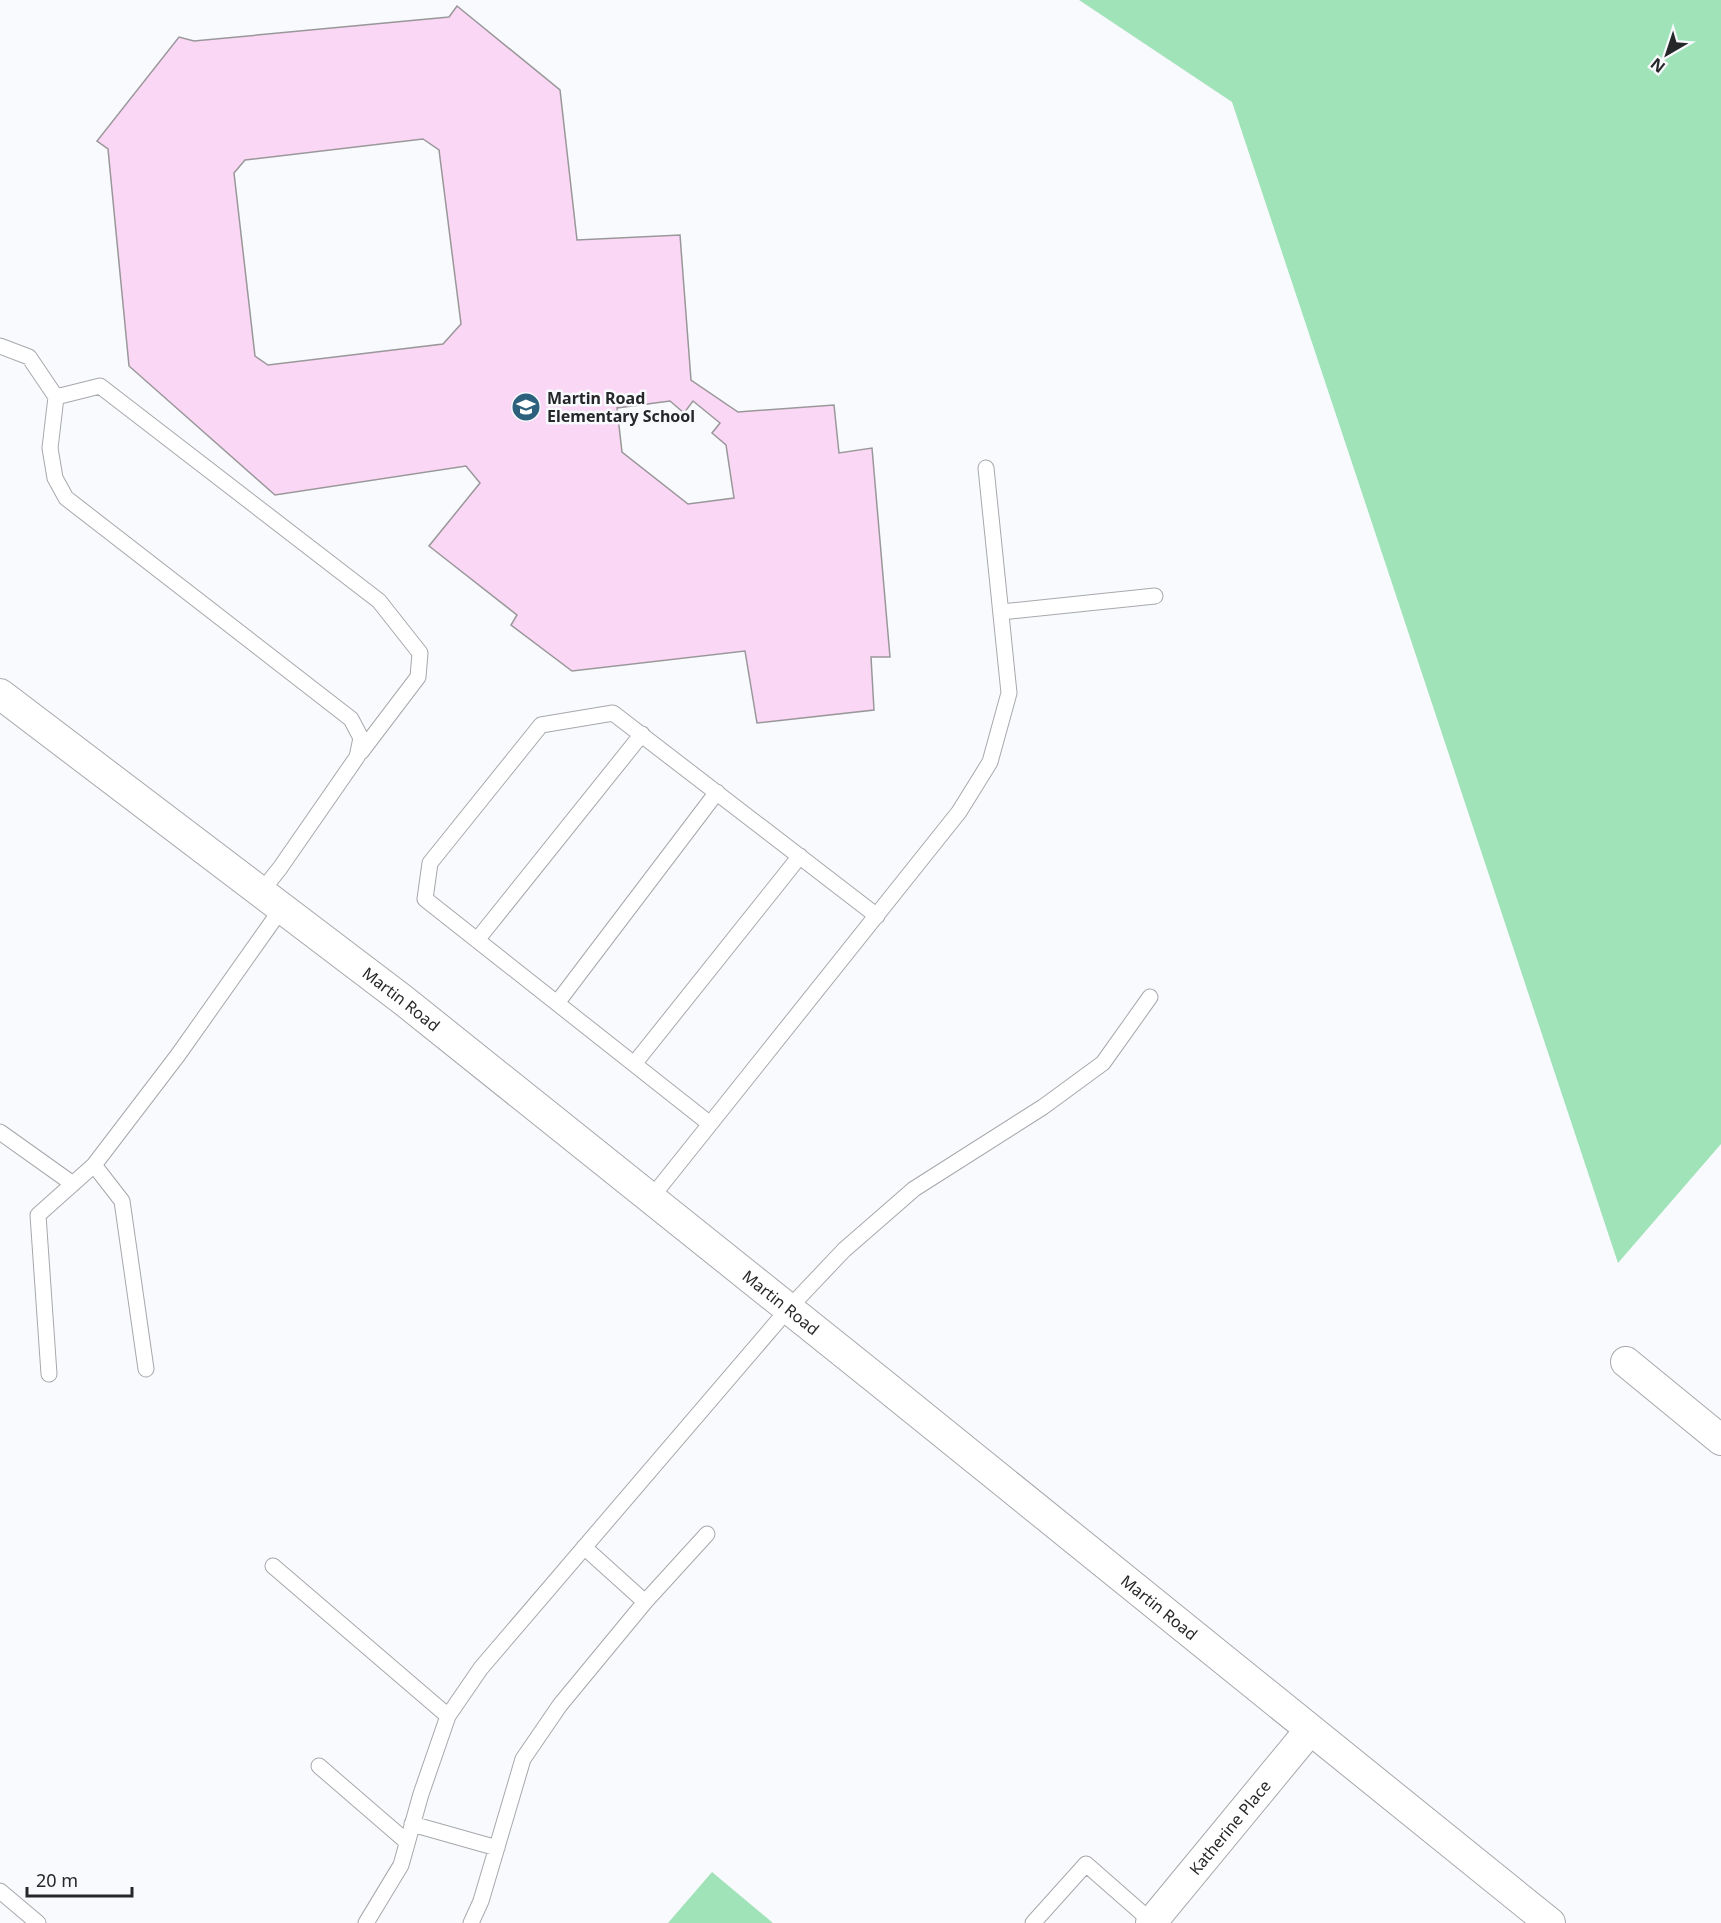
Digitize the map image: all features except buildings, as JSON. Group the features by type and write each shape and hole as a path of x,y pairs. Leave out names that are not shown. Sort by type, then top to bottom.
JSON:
{"street":[{"name":"Martin Road","path":"0,694 403,1000 789,1308 1550,1923"},
{"path":"1626,1362 1721,1440"},
{"name":"Katherine Place","path":"1151,1922 1310,1730"}],"lane":[{"path":"0,346 29,357 56,398 50,448 55,478 66,498 351,719 361,738 357,757"},
{"path":"49,1374 38,1215 94,1165 178,1055 272,900 280,868 357,757 418,677 420,653 379,600 100,386 56,398"},
{"path":"651,1198 959,812 990,762 1009,693 986,468"},
{"path":"1000,612 1155,596"},
{"path":"710,1124 426,899 430,863 542,725 613,712 877,916"},
{"path":"477,940 642,734"},
{"path":"557,1003 717,792"},
{"path":"634,1064 800,856"},
{"path":"366,1923 401,1865 412,1824 448,1716 481,1668 789,1308 844,1250 914,1189 1043,1107 1103,1063 1150,997"},
{"path":"0,1132 73,1184"},
{"path":"94,1165 122,1201 146,1370"},
{"path":"471,1923 481,1901 523,1760 560,1705 645,1602 707,1534"},
{"path":"584,1547 645,1602"},
{"path":"273,1566 448,1716"},
{"path":"319,1766 407,1842"},
{"path":"412,1824 497,1848"},
{"path":"1033,1923 1086,1864 1151,1922"},
{"path":"0,1891 38,1923"}],"green space":[{"path":"1079,0 1721,0 1721,1144 1618,1263 1232,102"},
{"path":"712,1872 773,1923 668,1923"}],"place":[{"name":"Martin Road Elementary School","path":"526,407"}]}
